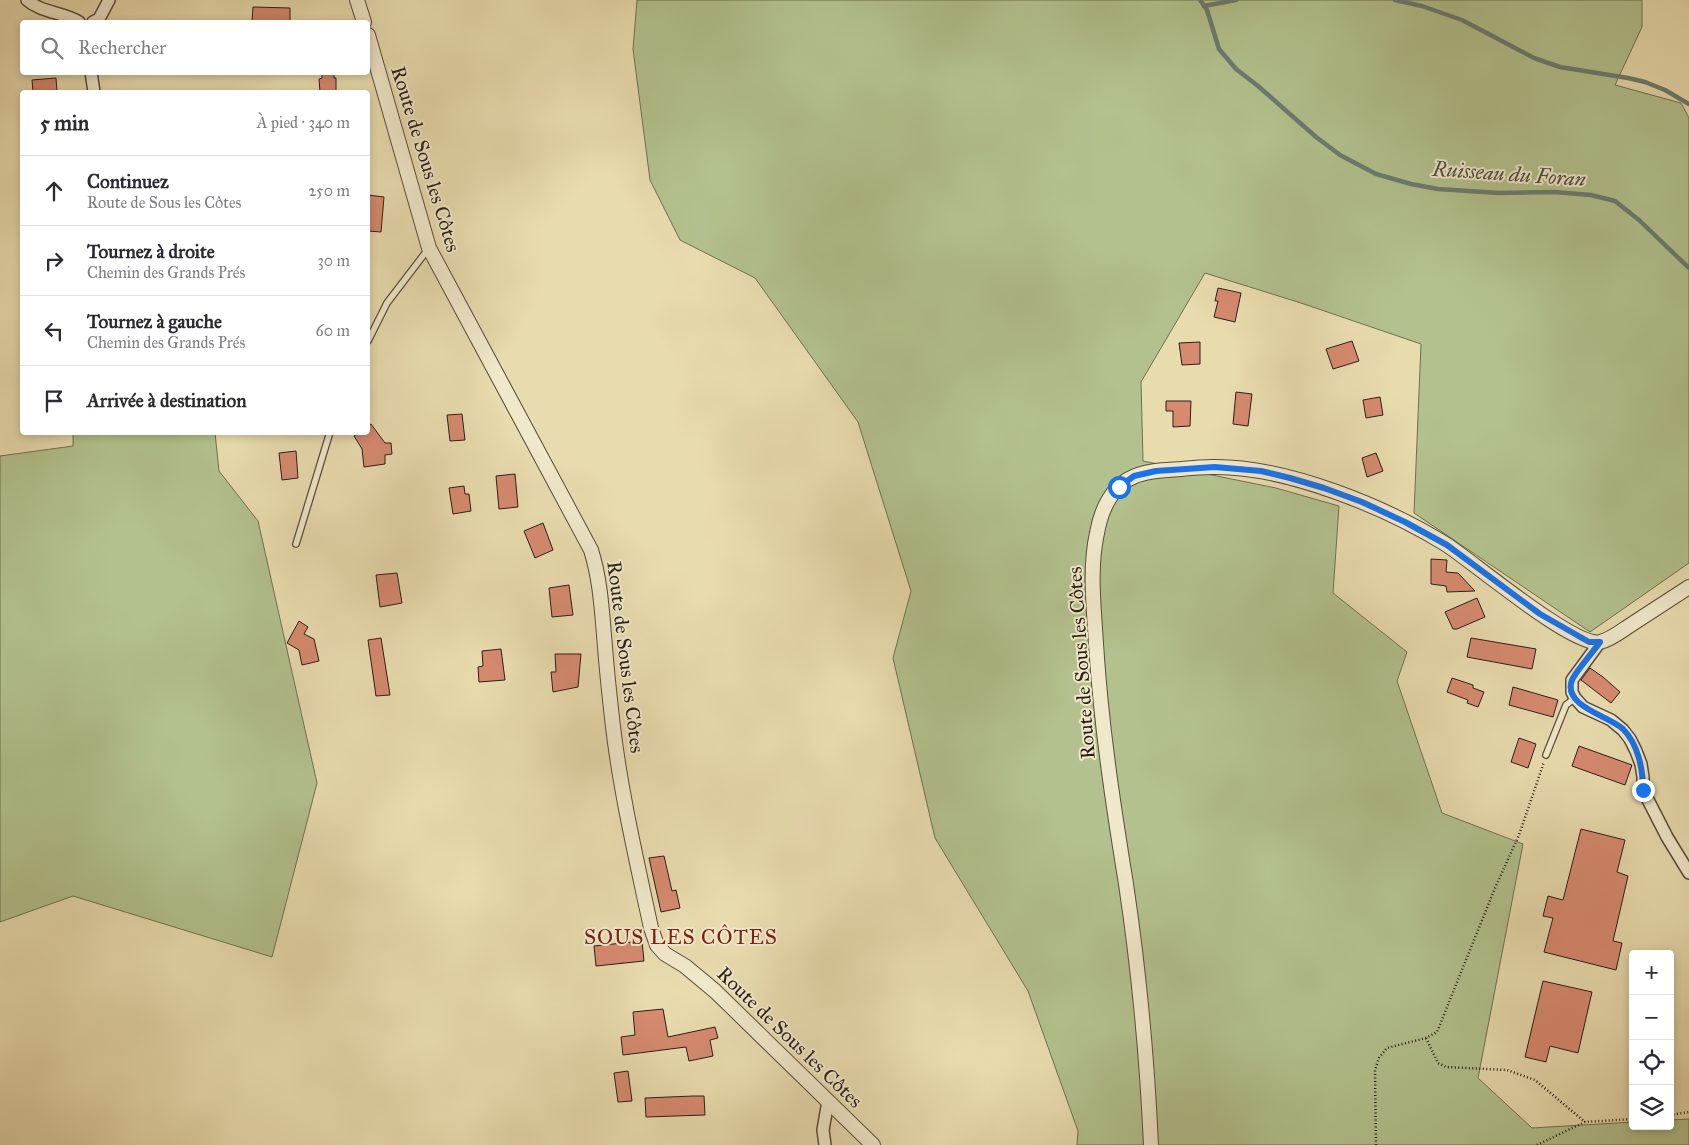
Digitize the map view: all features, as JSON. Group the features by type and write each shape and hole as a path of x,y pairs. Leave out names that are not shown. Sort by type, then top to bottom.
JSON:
{"street":[{"path":"27,0 35,7 75,20"},
{"path":"97,20 109,0"},
{"path":"358,0 363,20"},
{"name":"Route de Sous les Côtes","path":"370,42 429,248 591,550 597,568 614,732 628,820 651,928 657,944 666,954 685,966 715,991 873,1145"},
{"path":"91,75 94,90"},
{"name":"Route de Sous les Côtes","path":"1151,1145 1147,1059 1136,957 1107,764 1093,602 1096,534 1108,499 1119,487 1134,476 1156,471 1215,467 1261,471 1290,478 1362,502 1405,522 1447,545 1540,614 1589,642 1600,642"},
{"path":"1689,587 1616,635 1600,642 1572,680 1572,692 1575,698 1584,707 1611,720 1630,739 1641,764 1643,790 1667,837 1689,873"},
{"path":"825,1145 823,1130 828,1101"}],"lane":[{"path":"370,337 387,303 429,248"},
{"path":"296,544 329,435"},
{"path":"1546,755 1566,705 1575,698"}],"path":[{"path":"1376,1145 1375,1070 1379,1058 1387,1048 1426,1038 1437,1032 1495,888 1519,835 1546,755"},
{"path":"1426,1038 1438,1062 1446,1067 1507,1070 1535,1080 1585,1122"},
{"path":"1674,1114 1689,1112"},
{"path":"1536,1145 1585,1122 1629,1119"}],"green space":[{"path":"637,0 1642,0 1642,27 1615,85 1681,103 1689,118 1689,563 1590,632 1414,513 1421,344 1205,273 1141,382 1143,461 1276,488 1339,506 1333,593 1407,652 1397,681 1442,813 1523,844 1478,1078 1532,1128 1629,1122 1629,1130 1674,1130 1674,1120 1689,1119 1689,1145 1077,1145 1078,1131 1028,991 935,838 893,658 911,591 858,422 755,278 680,240 650,180 633,49"},
{"path":"73,435 215,435 219,471 258,521 317,783 272,957 73,896 0,922 0,456 73,446"}],"building":[{"path":"253,7 290,8 290,20 252,20"},
{"path":"322,75 334,75 334,78 336,78 336,90 320,90 319,79 322,78"},
{"path":"56,78 57,90 33,90 32,80"},
{"path":"370,195 384,197 381,232 370,231"},
{"path":"1218,288 1241,293 1235,322 1214,317 1218,301 1215,301"},
{"path":"1352,341 1359,361 1333,369 1326,349"},
{"path":"1200,342 1200,364 1182,365 1179,343"},
{"path":"1236,392 1252,394 1248,426 1233,424"},
{"path":"1380,397 1383,415 1366,418 1363,400"},
{"path":"1166,401 1191,401 1190,426 1173,427 1173,411 1166,411"},
{"path":"462,414 465,440 450,441 447,415"},
{"path":"370,425 385,443 391,443 392,454 385,455 385,464 364,467 362,449 354,436 370,435"},
{"path":"296,451 298,478 282,480 279,453"},
{"path":"1376,453 1383,471 1367,477 1362,458"},
{"path":"515,474 518,507 499,509 496,476"},
{"path":"464,486 465,494 469,494 471,511 453,514 449,488"},
{"path":"543,523 553,550 535,558 524,531"},
{"path":"1431,559 1447,560 1446,572 1458,573 1475,591 1447,592 1446,586 1431,584"},
{"path":"397,573 402,603 380,607 376,575"},
{"path":"569,585 573,615 552,617 549,588"},
{"path":"1477,598 1485,617 1453,629 1445,612"},
{"path":"299,621 308,627 304,634 314,639 319,661 302,665 299,650 287,643"},
{"path":"381,638 390,695 376,696 368,640"},
{"path":"1471,638 1536,649 1532,669 1467,657"},
{"path":"501,649 505,680 479,682 478,667 483,666 482,651"},
{"path":"555,654 581,654 578,687 553,692 551,672 556,672"},
{"path":"1590,668 1620,692 1611,703 1581,680"},
{"path":"1452,678 1473,685 1473,688 1484,692 1478,707 1467,703 1468,700 1447,692"},
{"path":"1513,687 1558,700 1553,717 1509,705"},
{"path":"1519,738 1536,744 1528,768 1511,762"},
{"path":"1579,746 1632,765 1625,785 1572,766"},
{"path":"1581,829 1625,840 1617,872 1628,876 1613,941 1622,943 1616,970 1544,952 1553,918 1543,916 1548,896 1563,900"},
{"path":"664,856 672,891 676,890 680,908 661,912 649,858"},
{"path":"642,941 644,961 596,966 594,946"},
{"path":"1543,981 1592,992 1578,1053 1550,1046 1546,1062 1525,1057"},
{"path":"663,1009 668,1037 715,1027 718,1038 710,1040 713,1056 689,1061 686,1047 623,1055 621,1037 635,1035 633,1012"},
{"path":"628,1071 632,1101 618,1102 614,1073"},
{"path":"704,1096 705,1115 646,1117 645,1098"}],"waterway":[{"name":"Ruisseau du Foran","path":"1200,0 1207,10 1219,49 1236,69 1340,155 1376,174 1438,189 1498,193 1554,192 1591,195 1615,201 1639,220 1689,268"},
{"path":"1204,6 1236,0"},
{"path":"1395,0 1422,6 1462,20 1534,58 1560,67 1645,82 1665,90 1689,104"}],"district":[{"name":"SOUS LES CÔTES","path":"681,937"}],"route":[{"path":"1119,487 1134,476 1156,471 1215,467 1261,471 1324,488 1362,502 1405,522 1447,545 1540,614 1589,642 1600,642 1572,680 1572,692 1584,707 1611,720 1630,739 1641,764 1643,790"}]}
